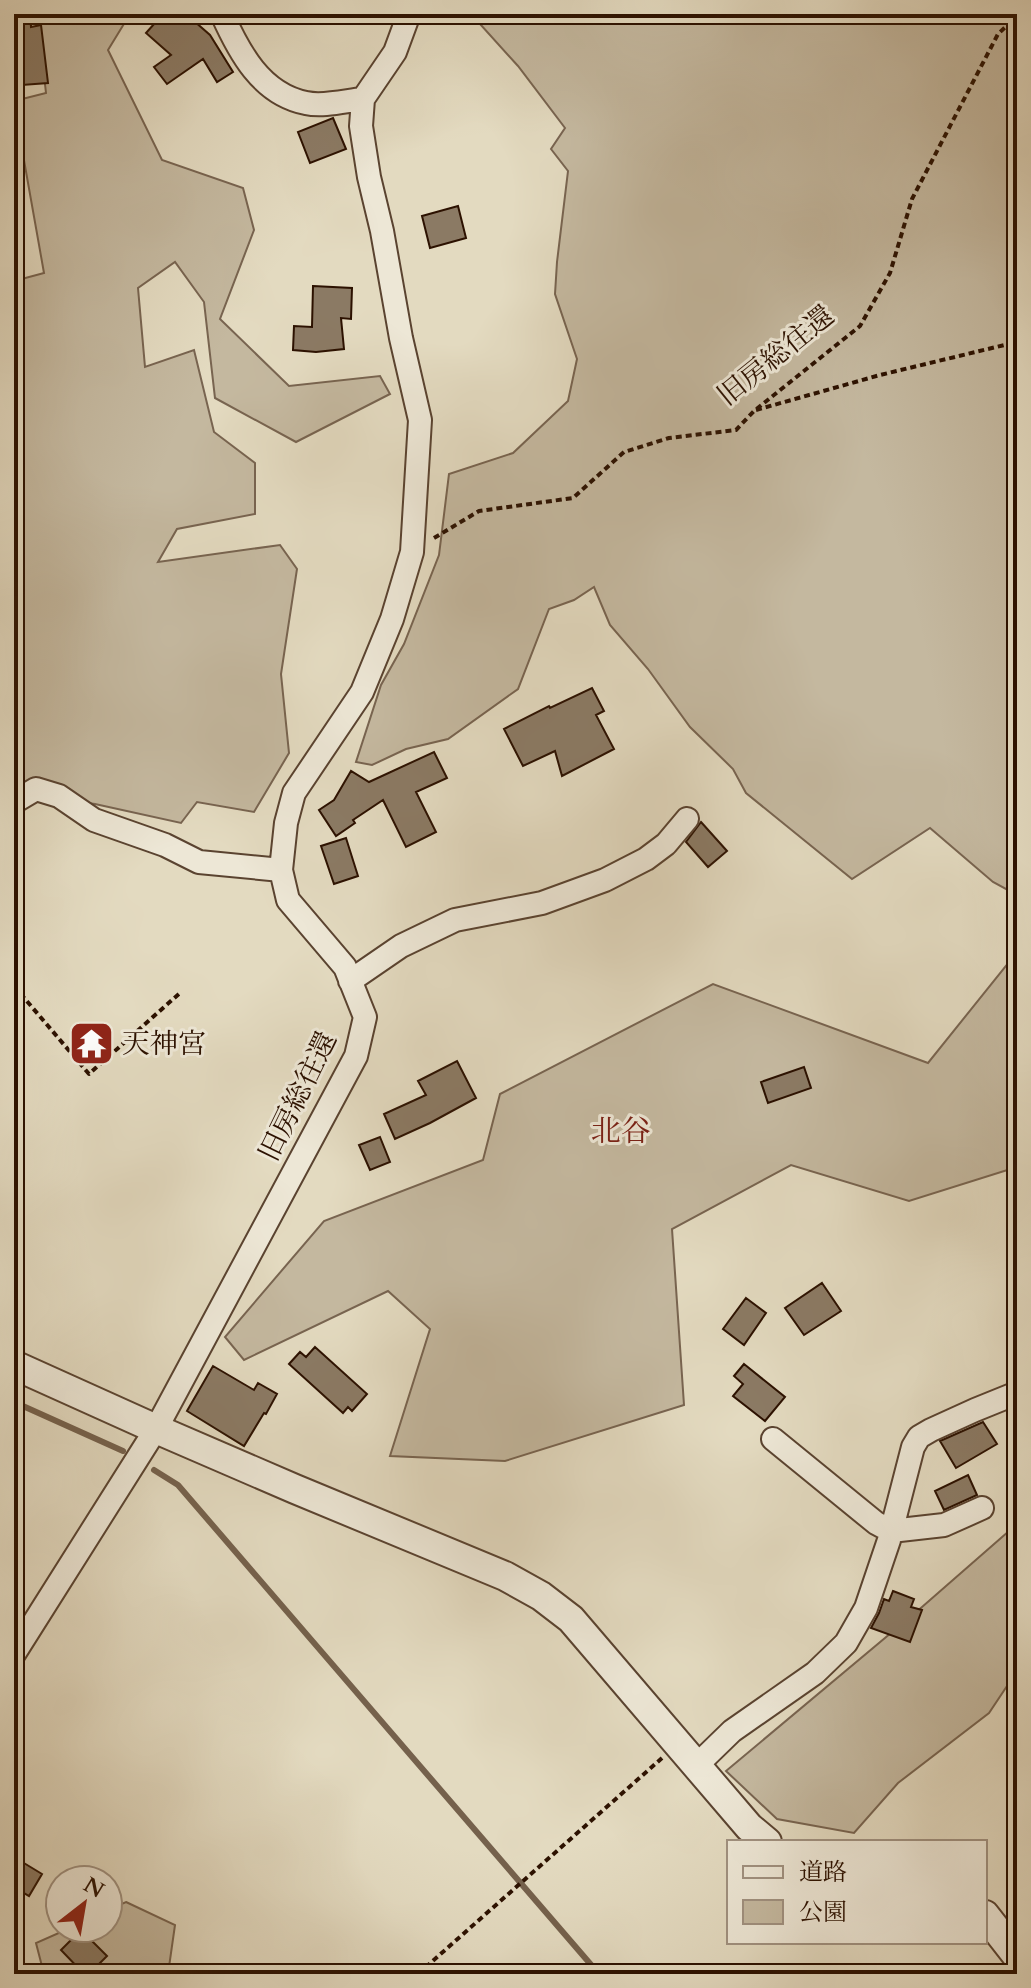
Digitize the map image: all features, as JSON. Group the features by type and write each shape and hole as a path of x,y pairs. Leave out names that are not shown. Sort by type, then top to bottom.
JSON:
{"street":[{"path":"222,14 235,43 261,79 285,97 308,104 363,99"},
{"path":"409,14 395,52 363,99 361,126 401,338 420,420 412,552"},
{"name":"旧房総往還","path":"14,1654 156,1429 356,1056 365,1017 345,967 288,900 281,870 286,823 294,793 362,692 392,619 412,552"},
{"path":"14,802 36,789 59,796 94,820 165,845 199,862 281,870"},
{"path":"350,981 401,946 455,920 542,903 605,880 646,859 666,844 687,819"},
{"path":"14,1365 295,1489 505,1576 541,1596 571,1619 749,1827 765,1840"},
{"path":"696,1766 732,1731 815,1673 846,1643 866,1608 891,1531 913,1447 919,1437 1017,1393"},
{"path":"773,1439 876,1523 891,1531 944,1525 982,1508"},
{"path":"987,1918 1017,1956"}],"path":[{"name":"旧房総往還","path":"412,552 479,511 573,498 624,452 669,438 736,430 754,411 860,326 890,273 912,199 998,34 1017,16"},
{"path":"754,411 880,375 1017,342"},
{"path":"14,986 89,1074 181,992"},
{"path":"418,1974 677,1744"}],"green space":[{"path":"37,14 130,14 108,50 162,160 243,188 254,230 220,319 289,386 380,376 390,394 296,442 215,398 204,302 175,262 138,288 145,367 194,350 214,432 255,463 255,514 177,529 158,562 280,545 297,569 281,674 289,753 254,812 197,802 181,823 95,804 14,792 14,281 44,273 22,149 14,149 14,101 46,93"},
{"path":"471,14 1017,14 1017,895 993,882 930,828 852,879 746,793 733,769 690,727 648,669 610,625 594,587 574,600 549,609 518,689 448,739 406,749 372,765 356,762 381,685 404,644 439,555 449,474 513,453 568,401 577,359 555,294 568,171 551,149 565,128 518,66"},
{"path":"1017,952 1017,1167 909,1201 791,1165 672,1229 684,1405 505,1461 390,1456 430,1329 388,1291 244,1360 225,1337 324,1221 483,1160 500,1094 713,984 928,1063"},
{"path":"1017,1524 1017,1671 989,1713 898,1783 854,1833 777,1819 726,1771 922,1607"},
{"path":"124,1903 175,1925 168,1974 44,1974 36,1943 44,1939 44,1944 124,1944"}],"building":[{"path":"14,14 30,14 31,27 41,25 48,83 22,85 20,58 16,58 14,43"},
{"path":"163,14 186,14 210,35 233,72 217,82 203,59 167,84 154,67 171,55 146,33"},
{"path":"333,118 346,149 310,163 298,132"},
{"path":"458,206 466,238 430,248 422,216"},
{"path":"313,286 352,288 351,319 341,318 344,349 316,352 293,350 294,326 312,327"},
{"path":"592,688 604,711 596,715 614,749 562,776 555,751 523,766 504,729"},
{"path":"434,752 447,778 416,792 436,832 406,847 383,800 336,836 319,810 334,800 351,771 369,782"},
{"path":"701,822 727,851 708,867 686,842"},
{"path":"346,838 358,876 334,884 321,846"},
{"path":"457,1061 476,1098 395,1139 384,1114 426,1095 418,1081"},
{"path":"804,1067 811,1088 768,1103 761,1082"},
{"path":"380,1137 390,1162 370,1170 359,1145"},
{"path":"822,1283 841,1311 804,1335 785,1308"},
{"path":"746,1298 766,1313 744,1345 723,1329"},
{"path":"315,1347 367,1394 352,1411 348,1407 343,1413 289,1364 300,1352 306,1357"},
{"path":"744,1364 785,1397 765,1421 733,1396 743,1384 734,1376"},
{"path":"213,1366 254,1390 258,1383 277,1394 244,1446 187,1411"},
{"path":"983,1422 997,1444 956,1468 940,1441"},
{"path":"968,1475 977,1495 944,1510 935,1491"},
{"path":"893,1591 914,1599 911,1607 922,1610 910,1642 871,1628 884,1599 889,1601"},
{"path":"14,1857 42,1874 29,1896 14,1887"},
{"path":"67,1944 95,1944 107,1956 89,1974 84,1974 61,1950"}],"waterway":[{"path":"14,1402 123,1451"},
{"path":"154,1470 178,1485 599,1974"}],"place":[{"name":"天神宮","path":"91,1043"}],"district":[{"name":"北谷","path":"621,1131"}]}
